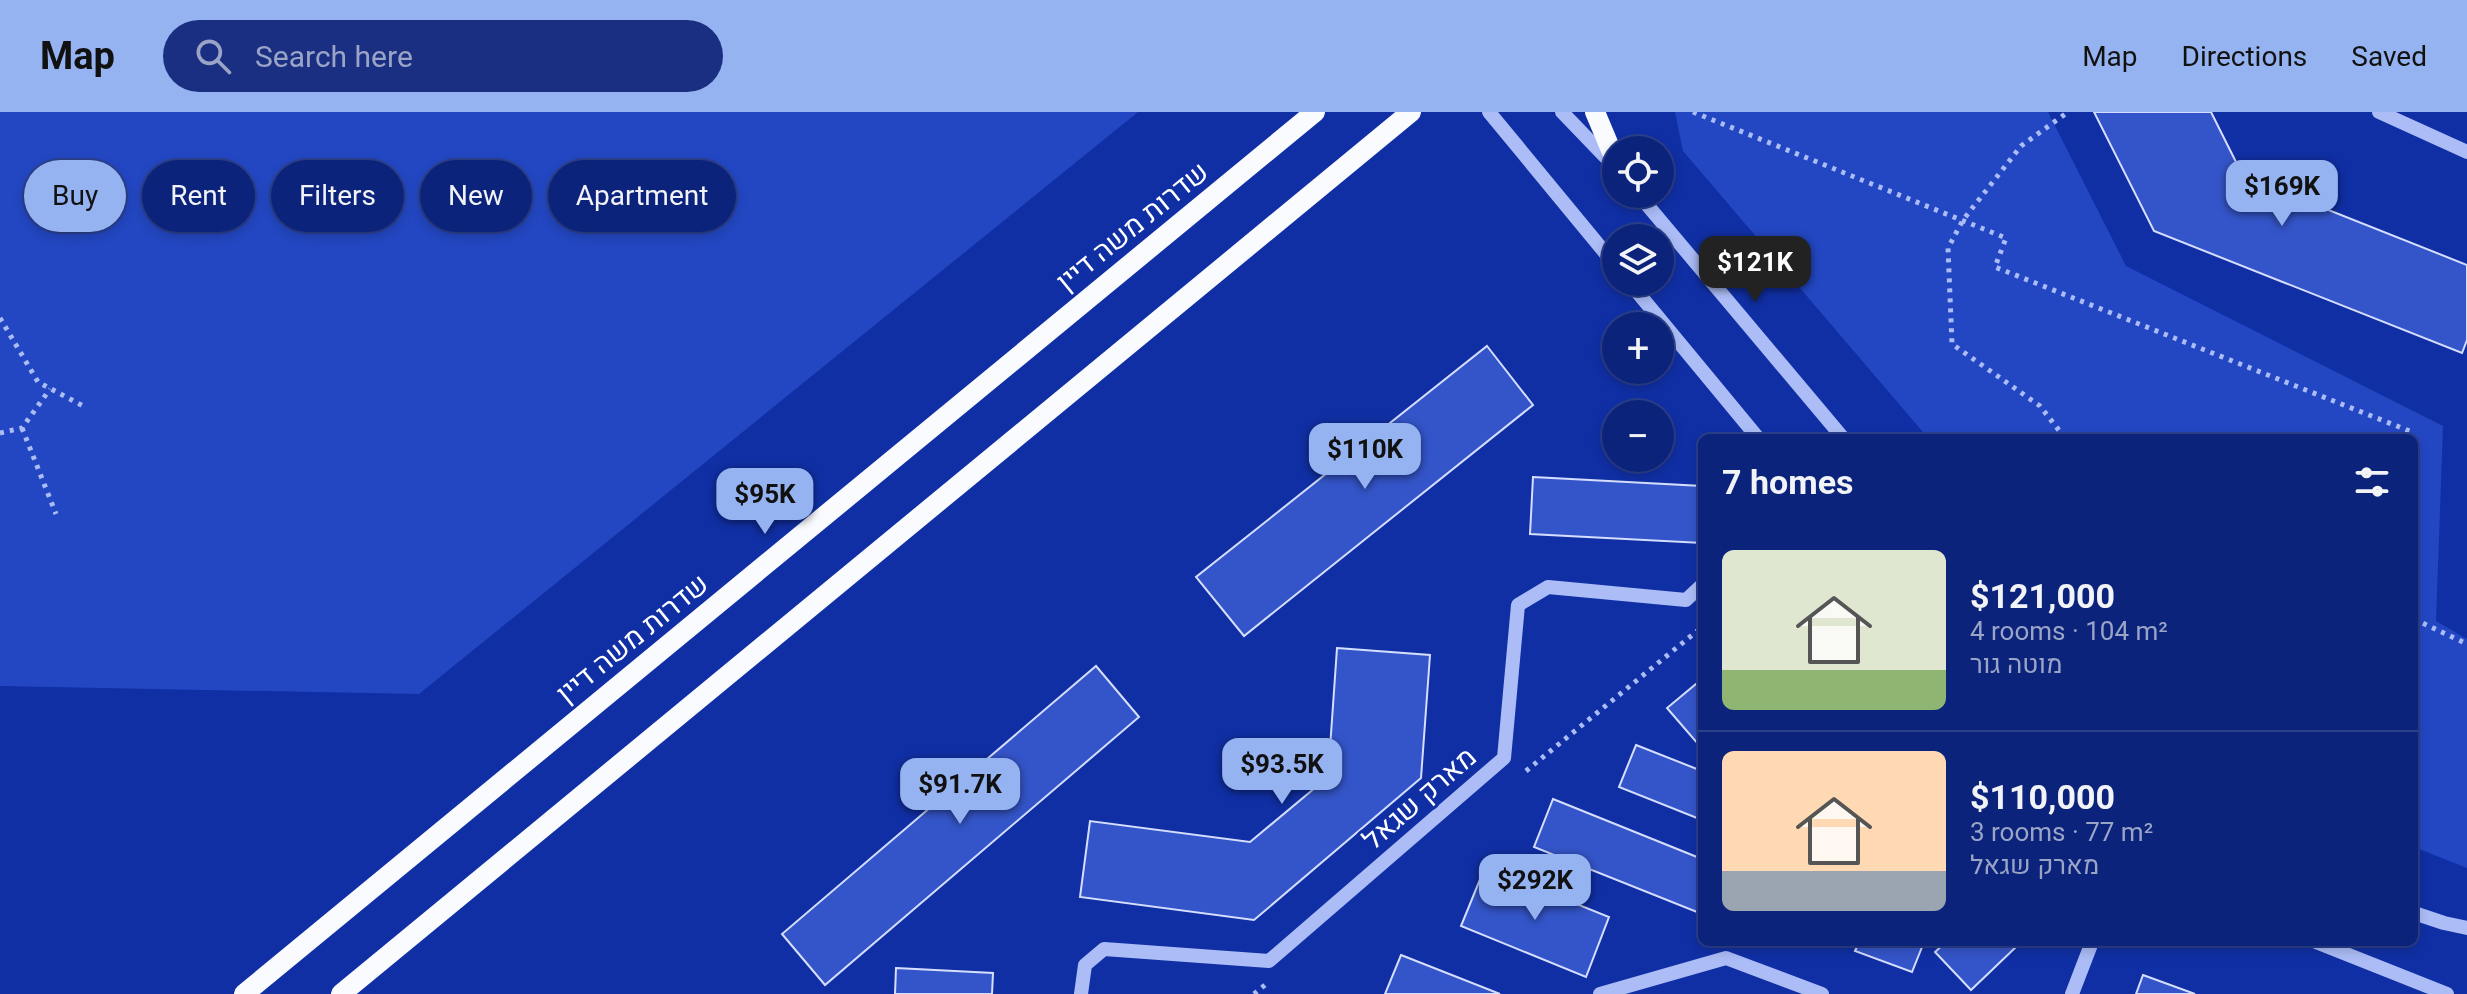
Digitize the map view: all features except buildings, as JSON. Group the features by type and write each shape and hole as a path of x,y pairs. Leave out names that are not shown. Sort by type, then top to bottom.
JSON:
{"main road":[{"name":"שדרות משה דיין","path":"244,994 1315,112"},
{"path":"341,994 1411,112"},
{"path":"1595,112 1605,136"}],"street":[{"path":"1489,112 1602,249"},
{"path":"1562,112 1602,151"},
{"path":"2379,112 2464,151 2467,134"},
{"path":"1650,208 1840,434"},
{"path":"1641,296 1755,434"},
{"name":"מארק שגאל","path":"1081,994 1085,965 1104,949 1269,961 1504,758 1518,605 1548,587 1686,600 1698,589"},
{"path":"2418,914 2467,928"},
{"path":"2072,994 2090,946"},
{"path":"2326,946 2447,994"},
{"path":"1600,994 1726,958 1822,994"}],"path":[{"path":"1693,112 2006,238 1995,267 2411,434"},
{"path":"2062,434 2040,406 1952,344 1948,248 1963,220 2021,146 2068,112"},
{"path":"0,318 38,382 85,407"},
{"path":"0,433 22,428 50,389"},
{"path":"22,428 56,514"},
{"path":"2418,621 2467,644"}],"shaded area":[{"path":"0,112 1138,112 419,694 0,686"},
{"path":"1675,112 2048,112 2126,266 2443,426 2436,621 2467,639 2467,868 2418,849 2418,434 1925,434 1683,151"}]}
